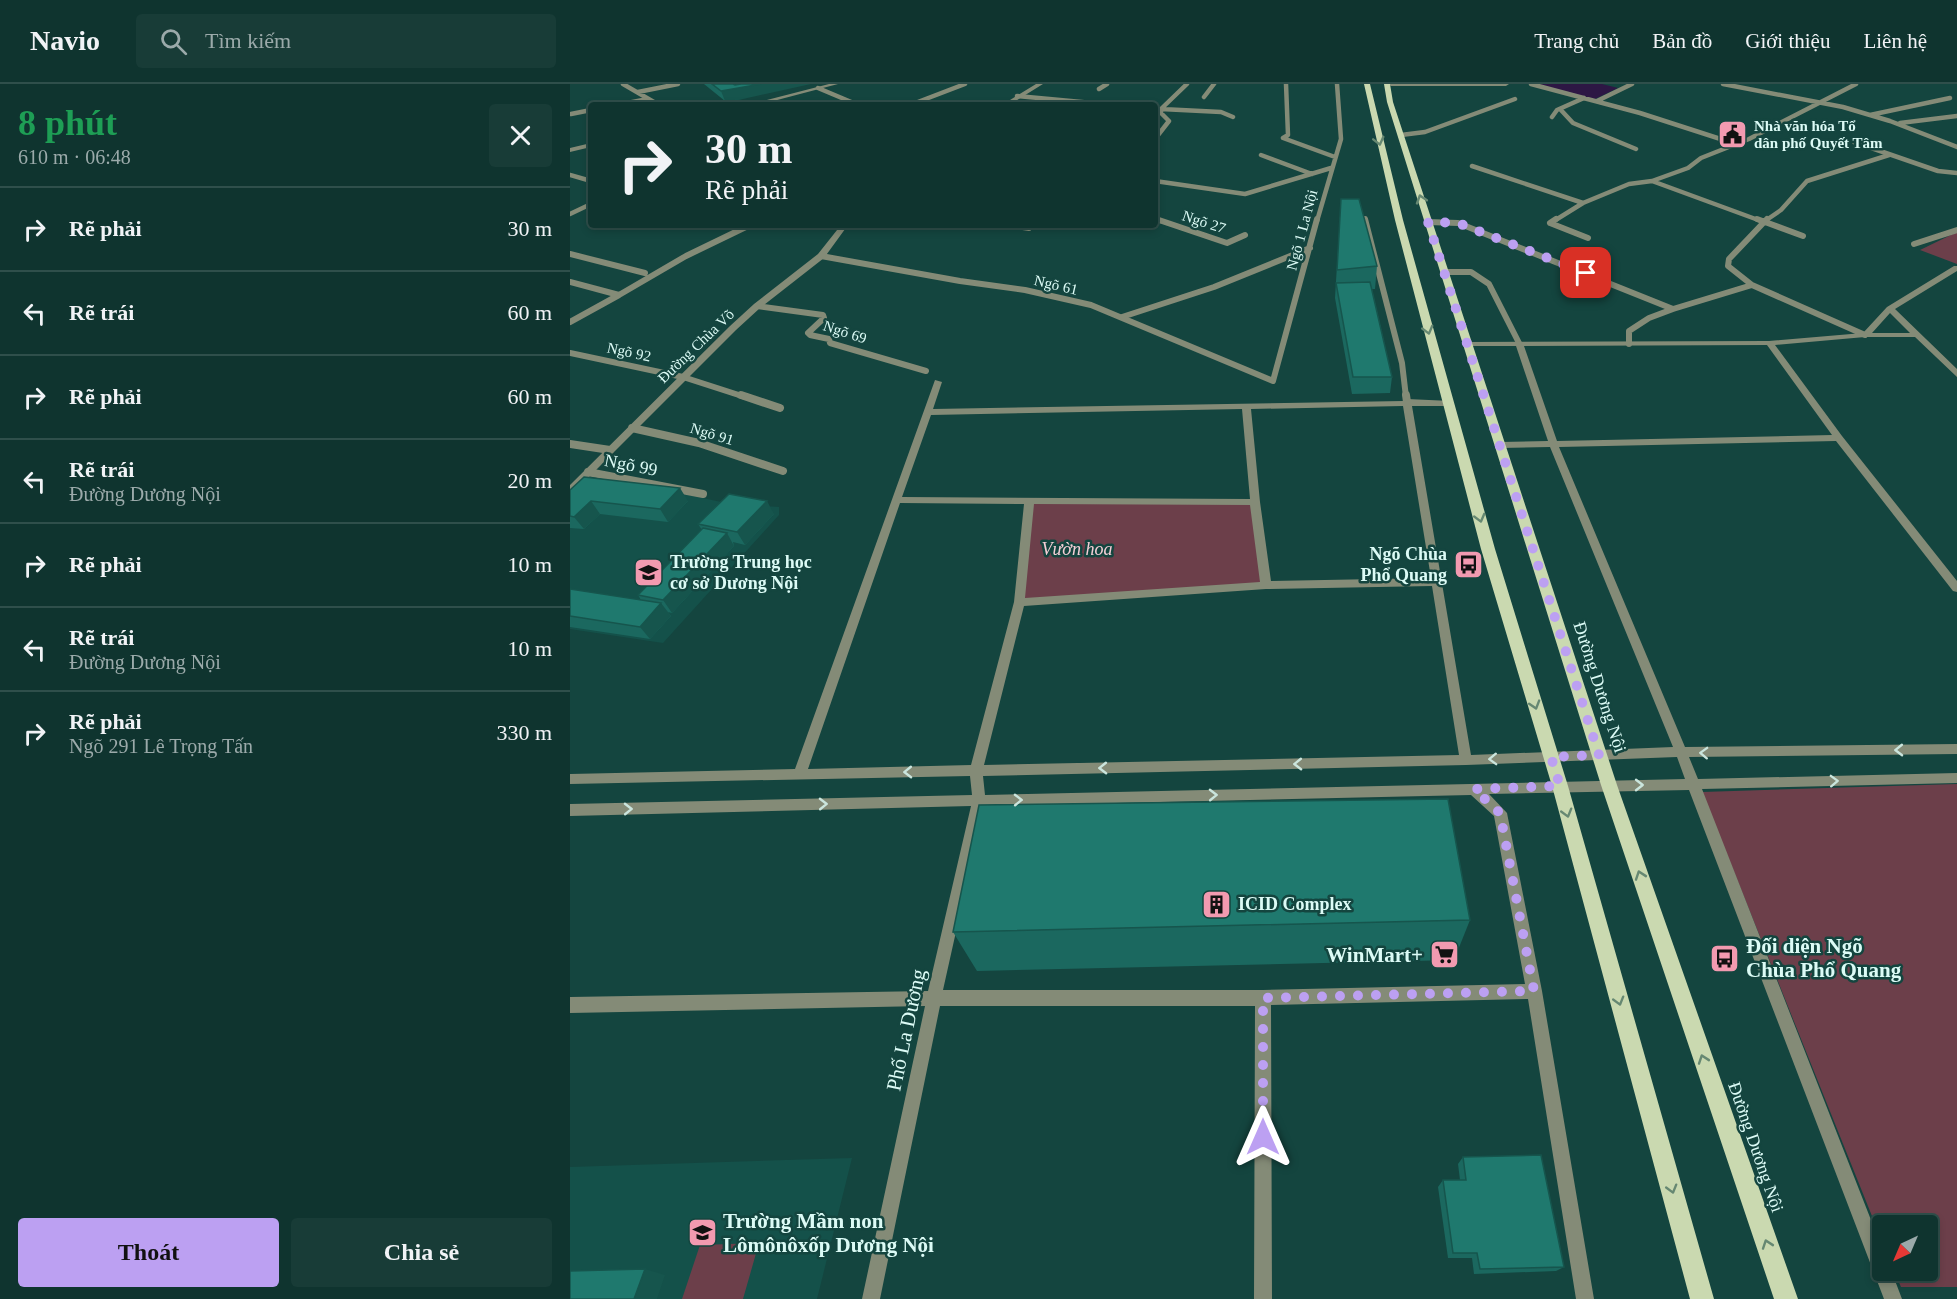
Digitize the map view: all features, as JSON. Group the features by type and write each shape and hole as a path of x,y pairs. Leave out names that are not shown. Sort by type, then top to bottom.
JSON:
{"main road":[{"path":"1367,84 1399,220 1448,404 1488,549 1560,786 1702,1299"},
{"name":"Đường Dương Nội","path":"1389,84 1401,135 1428,222 1599,755 1786,1299"}],"street":[{"path":"1009,102 1040,84"},
{"path":"1389,84 1506,84"},
{"path":"764,102 830,85"},
{"path":"571,149 588,146"},
{"name":"Đường Chùa Võ","path":"570,490 758,306 820,256 843,228"},
{"path":"1865,335 1890,309 1957,268"},
{"path":"1890,309 1957,374"},
{"path":"1467,344 1769,344 1865,335 1917,335"},
{"path":"1769,344 1839,438 1957,587"},
{"path":"1520,345 1553,443 1681,752 1893,1299"},
{"path":"799,775 938,382"},
{"path":"1407,402 1466,760"},
{"path":"928,412 1407,402 1448,404"},
{"path":"1246,406 1266,585"},
{"path":"1500,445 1839,438"},
{"path":"897,500 1255,502"},
{"name":"Phố La Dương","path":"871,1299 978,801 976,771 1019,602 1029,501"},
{"path":"1019,602 1266,585 1436,582"},
{"path":"570,779 1466,760 1681,752 1957,749"},
{"path":"570,810 1957,778"},
{"path":"1474,789 1500,813 1534,991 1585,1299"},
{"path":"570,1005 934,998 1263,998 1534,991"},
{"path":"1263,998 1263,1299"}],"lane":[{"path":"623,84 654,102"},
{"path":"638,92 678,84"},
{"path":"918,102 965,84"},
{"path":"1099,89 1107,84"},
{"path":"1161,109 1186,84"},
{"path":"1204,97 1214,84"},
{"path":"1286,84 1288,135 1283,138 1335,157"},
{"name":"Ngõ 1 La Nội","path":"1273,381 1330,168 1341,139 1336,84"},
{"path":"1531,84 1558,94 1597,101 1651,116 1736,144"},
{"path":"1597,101 1632,84"},
{"path":"1723,84 1822,102 1870,115 1957,147"},
{"path":"1588,238 1550,223 1583,203 1629,184 1652,181 1688,168 1701,158 1736,144 1856,84"},
{"path":"818,88 851,102"},
{"path":"1017,96 1082,102"},
{"path":"1552,117 1560,109 1584,98"},
{"path":"1870,115 1950,98"},
{"path":"632,102 648,99"},
{"path":"1401,135 1425,132 1515,99"},
{"path":"1161,109 1221,112 1233,117"},
{"path":"1158,135 1169,121 1162,115 1161,109"},
{"path":"1560,109 1573,123 1636,149"},
{"path":"571,114 588,111"},
{"path":"1897,124 1957,116"},
{"path":"1854,142 1889,156 1938,171 1957,173"},
{"path":"1948,144 1957,142"},
{"path":"1261,155 1312,174"},
{"path":"1865,335 1752,285 1728,266 1729,259 1761,223 1781,210 1807,181 1889,156"},
{"path":"1472,166 1583,203"},
{"path":"1158,181 1182,183 1242,194 1330,168"},
{"path":"570,175 588,180"},
{"path":"1652,181 1761,223 1803,236"},
{"path":"570,214 588,205"},
{"path":"1365,219 1402,363 1407,402"},
{"name":"Ngõ 27","path":"1158,220 1227,243 1245,235"},
{"path":"1428,222 1458,223 1673,309"},
{"path":"570,322 686,256 744,228"},
{"path":"1914,244 1957,230"},
{"path":"1122,317 1214,287 1310,248"},
{"path":"570,254 645,273"},
{"name":"Ngõ 61","path":"820,256 960,282 1024,290 1091,305 1273,381"},
{"path":"1445,272 1471,272 1489,284 1520,345"},
{"path":"570,282 619,295"},
{"path":"1629,345 1629,331 1649,318 1752,285"},
{"name":"Ngõ 69","path":"758,306 823,315 824,318 808,333 810,335 926,371"},
{"name":"Ngõ 92","path":"570,353 683,377 780,408"},
{"name":"Ngõ 91","path":"632,428 699,443 783,471"},
{"path":"570,444 610,450"},
{"name":"Ngõ 99","path":"588,472 702,494"}],"shaded area":[{"path":"1533,84 1602,84 1618,88 1593,100"},
{"name":"Trường Trung học cơ sở Dương Nội","path":"679,493 726,503 779,507 779,515 663,643 570,629 570,501"},
{"name":"Trường Mầm non Lômônôxốp Dương Nội","path":"852,1158 817,1299 570,1299 570,1167"}],"green space":[{"path":"1957,232 1957,264 1920,250"},
{"name":"Vườn hoa","path":"1032,503 1252,504 1262,583 1022,599"},
{"path":"1957,784 1957,1287 1901,1287 1898,1281 1938,1281 1938,1215 1872,1216 1702,792"},
{"path":"759,1243 743,1299 682,1299 700,1245"}],"building":[{"path":"712,84 735,85 761,84 721,91"},
{"path":"1341,199 1359,199 1377,266 1337,270"},
{"path":"1370,282 1392,377 1353,377 1336,283"},
{"path":"584,477 680,488 660,509 591,501 574,517 570,516 570,490"},
{"path":"729,494 767,501 737,532 698,524"},
{"path":"703,528 727,533 663,600 638,595"},
{"path":"570,589 661,603 640,627 570,616"},
{"path":"1448,799 1470,920 953,932 979,805"},
{"path":"1541,1155 1564,1267 1480,1269 1477,1253 1453,1253 1443,1180 1466,1180 1463,1157"},
{"path":"645,1269 634,1299 570,1299 570,1271"}],"place":[{"name":"Nhà văn hóa Tổ dân phố Quyết Tâm","path":"1733,135"},
{"name":"Ngõ Chùa Phổ Quang","path":"1468,564"},
{"name":"Trường Trung học cơ sở Dương Nội","path":"649,572"},
{"name":"ICID Complex","path":"1217,904"},
{"name":"WinMart+","path":"1444,955"},
{"name":"Đối diện Ngõ Chùa Phổ Quang","path":"1725,958"},
{"name":"Trường Mầm non Lômônôxốp Dương Nội","path":"702,1233"}],"route":[{"path":"1263,1137 1263,998 1534,991 1500,813 1474,789 1560,786 1551,757 1599,755 1428,222 1458,223 1586,273"}]}
